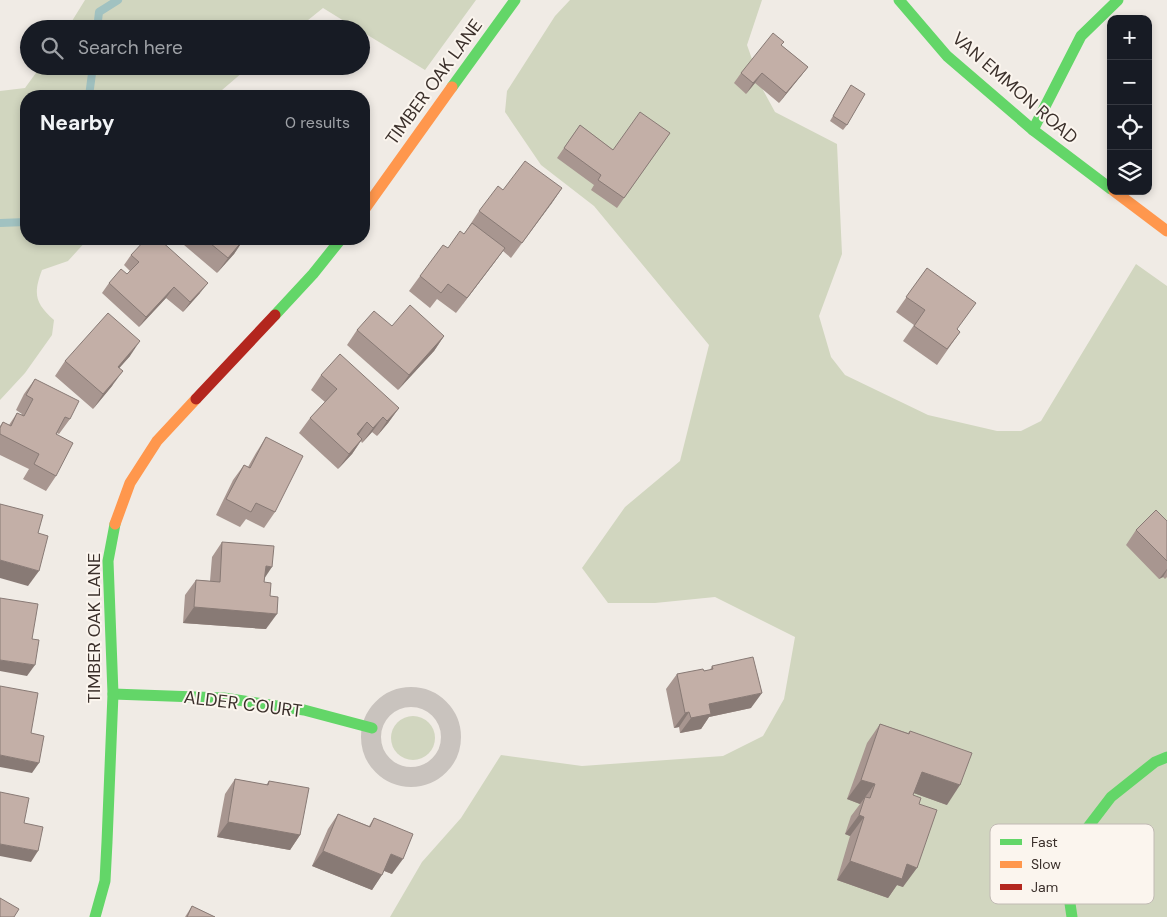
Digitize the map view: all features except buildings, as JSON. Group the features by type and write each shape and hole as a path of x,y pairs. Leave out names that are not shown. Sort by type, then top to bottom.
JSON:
{"street":[{"name":"TIMBER OAK LANE","path":"370,202 515,0"},
{"path":"1033,130 1080,36 1118,0"},
{"name":"VAN EMMON ROAD","path":"904,2 947,56 1033,130 1107,185"},
{"path":"1119,195 1167,231"},
{"name":"TIMBER OAK LANE","path":"95,917 105,881 113,694 108,561 114,526 130,483 157,441 313,274 336,245"},
{"name":"ALDER COURT","path":"113,694 224,698 304,710 372,728"},
{"path":"407,697 420,697 432,702 442,710 448,721 451,733 451,746 446,757 438,767 427,774 415,777 402,776 391,771 381,763 374,753 371,741 372,728 376,716 384,706 395,700 407,697"},
{"path":"1090,824 1111,797 1155,762 1167,757"},
{"path":"1070,904 1072,917"}],"green space":[{"path":"85,0 476,0 425,70 370,36 370,20 342,20 323,8 308,20 73,20"},
{"path":"570,0 762,0 747,45 763,90 775,112 837,144 842,254 819,316 831,357 845,375 928,415 997,431 1021,431 1041,421 1136,264 1167,286 1167,917 390,917 422,862 461,818 501,755 582,766 723,756 763,736 784,699 795,637 715,597 655,603 608,603 582,568 625,507 680,461 709,345 594,206 541,165 505,112 507,91 555,16"},
{"path":"34,75 240,75 222,90 20,90 20,245 83,245 68,261 42,270 37,292 39,303 54,320 52,335 25,373 0,400 0,91 25,88"},
{"path":"409,716 417,716 429,722 435,738 429,754 417,760 409,760 397,754 391,742 391,734 397,722"}],"waterway":[{"path":"98,20 99,12 118,0"},
{"path":"90,90 92,75"},
{"path":"0,223 20,222"}],"traffic: fast":[{"path":"452,87 515,0"},
{"path":"899,0 947,56 1033,130 1107,186"},
{"path":"1033,130 1081,36 1118,0"},
{"path":"275,315 313,274 336,245"},
{"path":"95,917 105,881 107,842 113,694 108,561 115,524"},
{"path":"113,694 224,698 304,710 372,728"},
{"path":"1090,824 1111,797 1155,762 1167,757"},
{"path":"1070,904 1072,917"}],"traffic: slow":[{"path":"370,202 452,87"},
{"path":"1119,195 1167,231"},
{"path":"115,524 130,483 157,441 196,399"}],"traffic: jam":[{"path":"196,399 275,315"}]}
